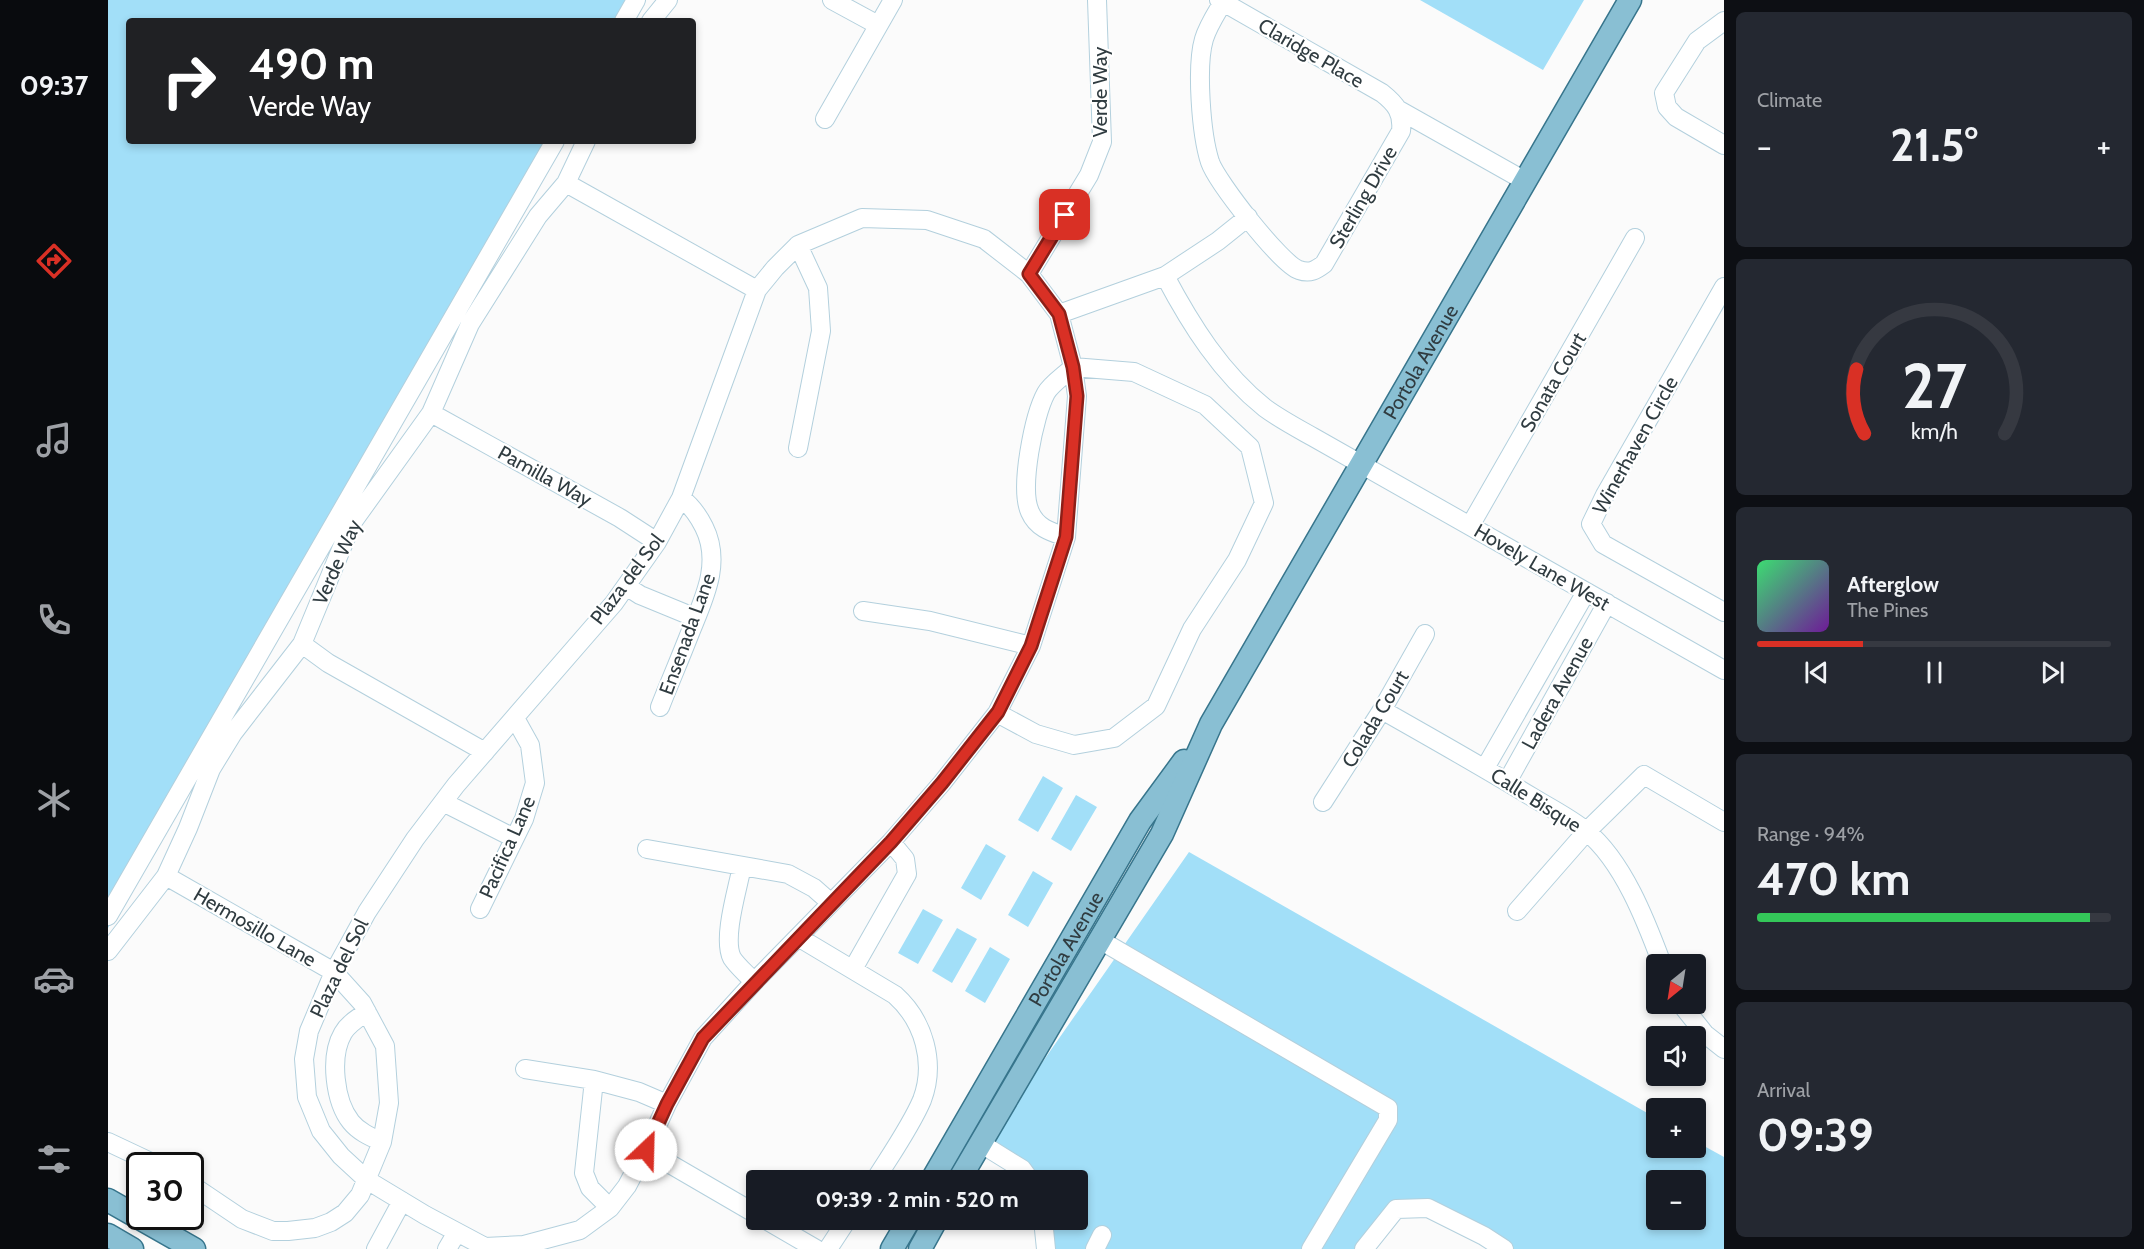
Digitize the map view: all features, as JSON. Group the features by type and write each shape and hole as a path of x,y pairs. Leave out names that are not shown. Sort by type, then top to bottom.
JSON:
{"main road":[{"name":"Portola Avenue","path":"965,1170 1162,834 1211,724 1630,0"},
{"name":"Portola Avenue","path":"938,1170 1140,821 1211,724"},
{"path":"980,1143 975,1132 1010,1070 1016,1054 1018,1034"},
{"path":"108,1200 194,1249"},
{"path":"892,1249 903,1230"},
{"path":"920,1249 930,1230"},
{"path":"108,1235 132,1249"}],"street":[{"path":"626,18 636,0"},
{"path":"653,18 668,0"},
{"path":"832,0 878,25"},
{"path":"825,119 893,0"},
{"name":"Verde Way","path":"1029,274 1089,175 1102,142 1097,0"},
{"path":"1059,314 1165,276 1218,241 1248,217 1221,184 1210,162 1203,132 1200,96 1203,42 1221,1"},
{"name":"Claridge Place","path":"1221,1 1383,93 1399,110 1525,181"},
{"path":"1724,21 1697,41 1664,93 1667,107 1676,117 1724,145"},
{"name":"Sterling Drive","path":"1248,217 1289,265 1307,272 1317,270 1324,264 1401,131 1402,121 1399,110"},
{"path":"108,916 553,144"},
{"name":"Verde Way","path":"108,951 165,876 188,828 211,769 233,733 302,644 352,523 431,413 470,324 538,216 566,183 585,144"},
{"path":"566,183 757,290"},
{"name":"Plaza del Sol","path":"862,218 927,220 984,239 1029,274 1059,314 1073,367 1077,396 1066,537 1031,646 998,712 942,783 891,842 754,982 703,1038 667,1104 627,1186 610,1208 580,1230 524,1245 485,1248 367,1180 341,1156 321,1131 307,1097 304,1059 309,1030 334,972 367,912 415,839 495,738 614,603 657,542 681,498 757,290 798,245 862,218"},
{"name":"Sonata Court","path":"1470,526 1635,238"},
{"path":"798,245 818,288 821,331 798,448"},
{"name":"Hovely Lane West","path":"1165,276 1187,318 1224,368 1266,408 1313,437 1724,670"},
{"name":"Winerhaven Circle","path":"1724,287 1605,495 1591,524 1603,544 1724,612"},
{"path":"998,712 1036,734 1074,744 1114,738 1156,706 1192,629 1238,560 1264,503 1250,447 1205,405 1134,372 1073,367 1047,392 1034,424 1029,452 1027,487 1029,511 1043,529 1066,537"},
{"name":"Pamilla Way","path":"431,413 620,518 657,542"},
{"name":"Ensenada Lane","path":"660,707 709,584 712,559 711,544 698,515 690,504 681,498"},
{"path":"626,586 640,595 696,618"},
{"name":"Ladera Avenue","path":"1485,768 1586,592"},
{"name":"Ladera Avenue","path":"1507,782 1607,603"},
{"path":"863,611 930,621 1031,646"},
{"name":"Colada Court","path":"1323,802 1382,710 1425,634"},
{"path":"302,644 328,663 485,752"},
{"path":"1519,709 1542,721"},
{"name":"Calle Bisque","path":"1382,710 1485,768 1587,831 1607,854 1631,890 1658,954"},
{"name":"Pacifica Lane","path":"480,909 524,819 535,783 530,745 515,718"},
{"path":"1517,911 1587,831 1644,775 1724,822"},
{"path":"443,802 514,838"},
{"path":"853,969 907,874 905,859 891,842"},
{"path":"647,849 799,878 831,903"},
{"path":"742,866 730,931 730,949 736,963 754,982"},
{"name":"Hermosillo Lane","path":"165,876 334,972 362,1003 385,1046 389,1103 382,1142 367,1180"},
{"path":"798,937 881,985 903,1002 922,1031 928,1075 921,1101 881,1170"},
{"path":"1100,940 1388,1108 1388,1120 1311,1249"},
{"path":"367,1012 347,1027 342,1035 335,1066 337,1090 351,1122 361,1131 382,1142"},
{"path":"1689,1014 1705,1034 1724,1049"},
{"path":"525,1069 594,1080 639,1092 667,1104"},
{"path":"594,1080 584,1173 590,1188 610,1208"},
{"path":"108,1142 129,1152"},
{"path":"980,1143 1023,1170"},
{"path":"646,1150 746,1208"},
{"path":"204,1193 242,1219 273,1231 288,1232 315,1228 345,1213 360,1195 367,1180"},
{"path":"376,1249 402,1201"},
{"path":"1364,1249 1396,1209 1428,1208 1484,1236 1504,1249"},
{"path":"783,1230 816,1249"},
{"path":"828,1249 840,1230"},
{"path":"1042,1230 1042,1248"},
{"path":"447,1249 458,1232"}],"shaded area":[{"path":"108,0 646,0 636,18 126,18 126,144 562,144 108,928"},
{"path":"1420,0 1584,0 1543,70"},
{"path":"1043,776 1063,788 1038,832 1018,820"},
{"path":"1076,795 1097,807 1071,851 1051,839"},
{"path":"986,844 1006,856 981,900 961,888"},
{"path":"1189,852 1646,1112 1646,1158 1706,1158 1706,1147 1724,1157 1724,1249 1498,1249 1428,1208 1396,1209 1372,1249 1047,1249 1045,1230 1088,1230 1088,1170 1012,1170 984,1146"},
{"path":"1033,871 1053,883 1028,927 1008,915"},
{"path":"923,909 943,920 918,964 898,953"},
{"path":"957,928 977,939 952,983 932,971"},
{"path":"990,947 1010,959 985,1003 965,991"}],"route":[{"path":"646,1150 667,1104 703,1038 754,982 891,842 942,783 998,712 1017,678 1031,646 1066,537 1077,396 1073,367 1059,314 1029,274 1065,215"}]}
